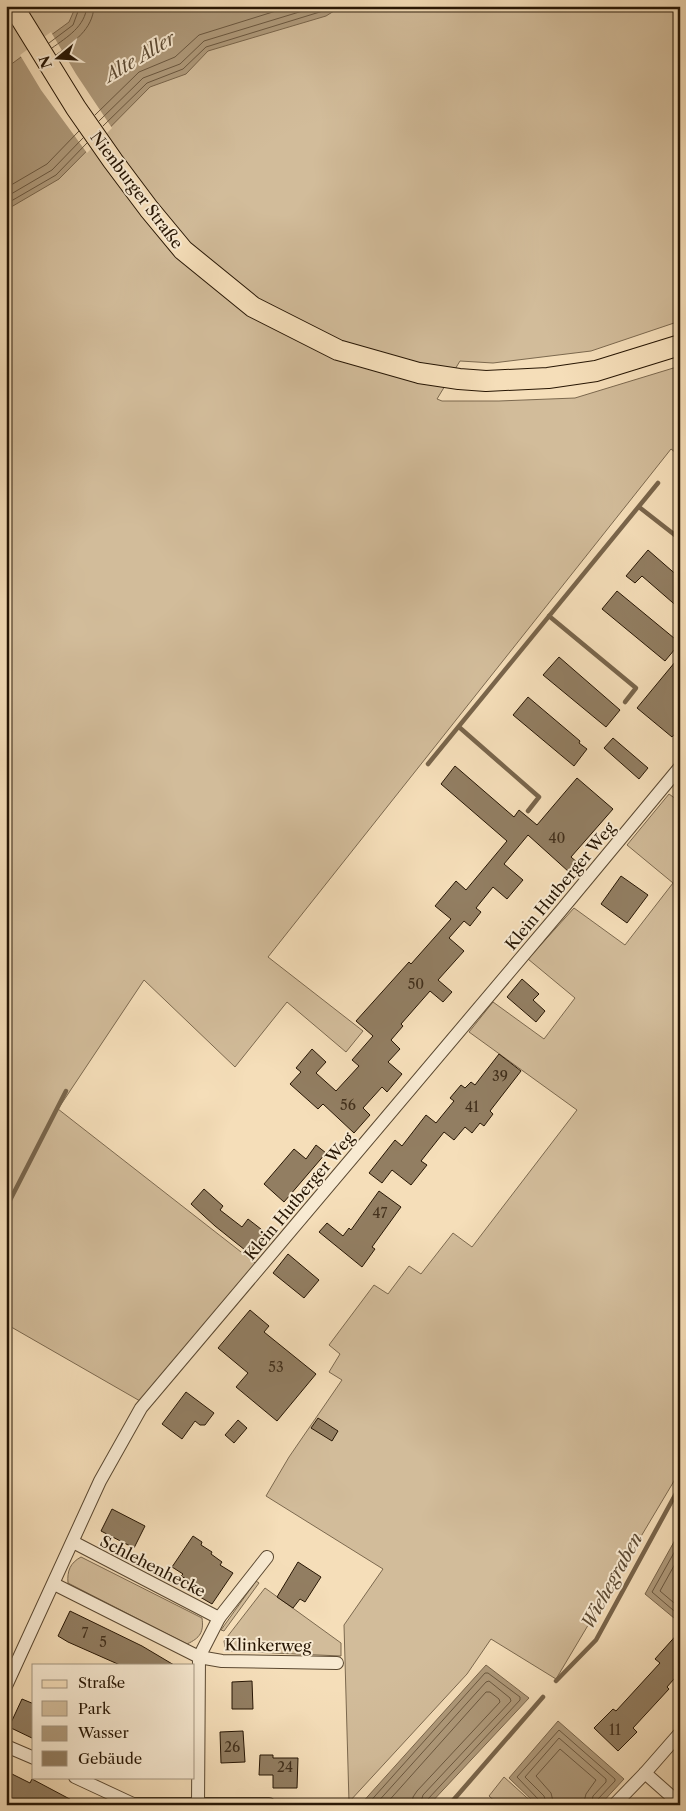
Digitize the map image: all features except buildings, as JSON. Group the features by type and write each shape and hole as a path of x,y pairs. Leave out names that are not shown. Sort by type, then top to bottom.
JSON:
{"main road":[{"name":"Nienburger Straße","path":"13,6 76,108 149,209 183,250 252,307 338,350 418,373 460,379 486,381 548,378 596,371 680,345"}],"street":[{"name":"Klein Hutberger Weg","path":"6,1686 100,1481 141,1408 680,767"},
{"name":"Schlehenhecke","path":"73,1542 219,1618"},
{"name":"Klinkerweg","path":"198,1804 199,1657 219,1618 267,1557"},
{"path":"54,1584 199,1657"},
{"name":"Klinkerweg","path":"199,1657 222,1661 337,1663"},
{"path":"614,1805 680,1733"},
{"path":"6,1746 32,1757"},
{"path":"645,1773 680,1804"},
{"path":"77,1778 133,1804 269,1804"}],"green space":[{"path":"6,6 680,6 680,321 591,351 493,363 460,361 437,399 442,401 499,401 575,398 680,366 680,456 671,449 268,957 363,1031 346,1052 287,1002 235,1067 144,980 58,1109 259,1266 140,1401 6,1324"},
{"path":"669,794 680,802 680,1471 556,1679 491,1639 467,1674 349,1802 344,1625 383,1569 266,1496 289,1457 342,1380 329,1372 340,1354 329,1345 374,1285 388,1294 409,1266 421,1274 453,1233 472,1247 577,1110 469,1032 493,1002 544,1039 575,998 528,959 574,908 625,945 673,883 627,845"},
{"path":"81,1557 202,1618 202,1631 187,1644 68,1583 70,1568"},
{"path":"256,1581 259,1583 224,1631 221,1630"},
{"path":"265,1588 341,1643 341,1656 229,1651 225,1647 224,1641"},
{"path":"504,1777 535,1805 499,1805 489,1796"}],"water":[{"name":"Alte Aller","path":"76,6 342,6 326,16 208,51 186,74 150,87 59,179 6,210 6,68 69,22"},
{"path":"680,1531 680,1623 645,1594"},
{"path":"486,1665 529,1698 429,1805 360,1805"},
{"path":"558,1721 624,1779 600,1805 537,1805 509,1778"}],"pier":[{"path":"51,32 112,128 87,153 41,90 20,55"}],"waterway":[{"path":"428,764 658,483"},
{"path":"639,507 680,539"},
{"path":"549,616 636,688 625,702"},
{"path":"459,727 539,797 528,811"},
{"path":"6,1208 66,1091"},
{"name":"Wiehegraben","path":"556,1681 596,1640 680,1486"},
{"name":"Wiehegraben","path":"449,1805 543,1697"}]}
